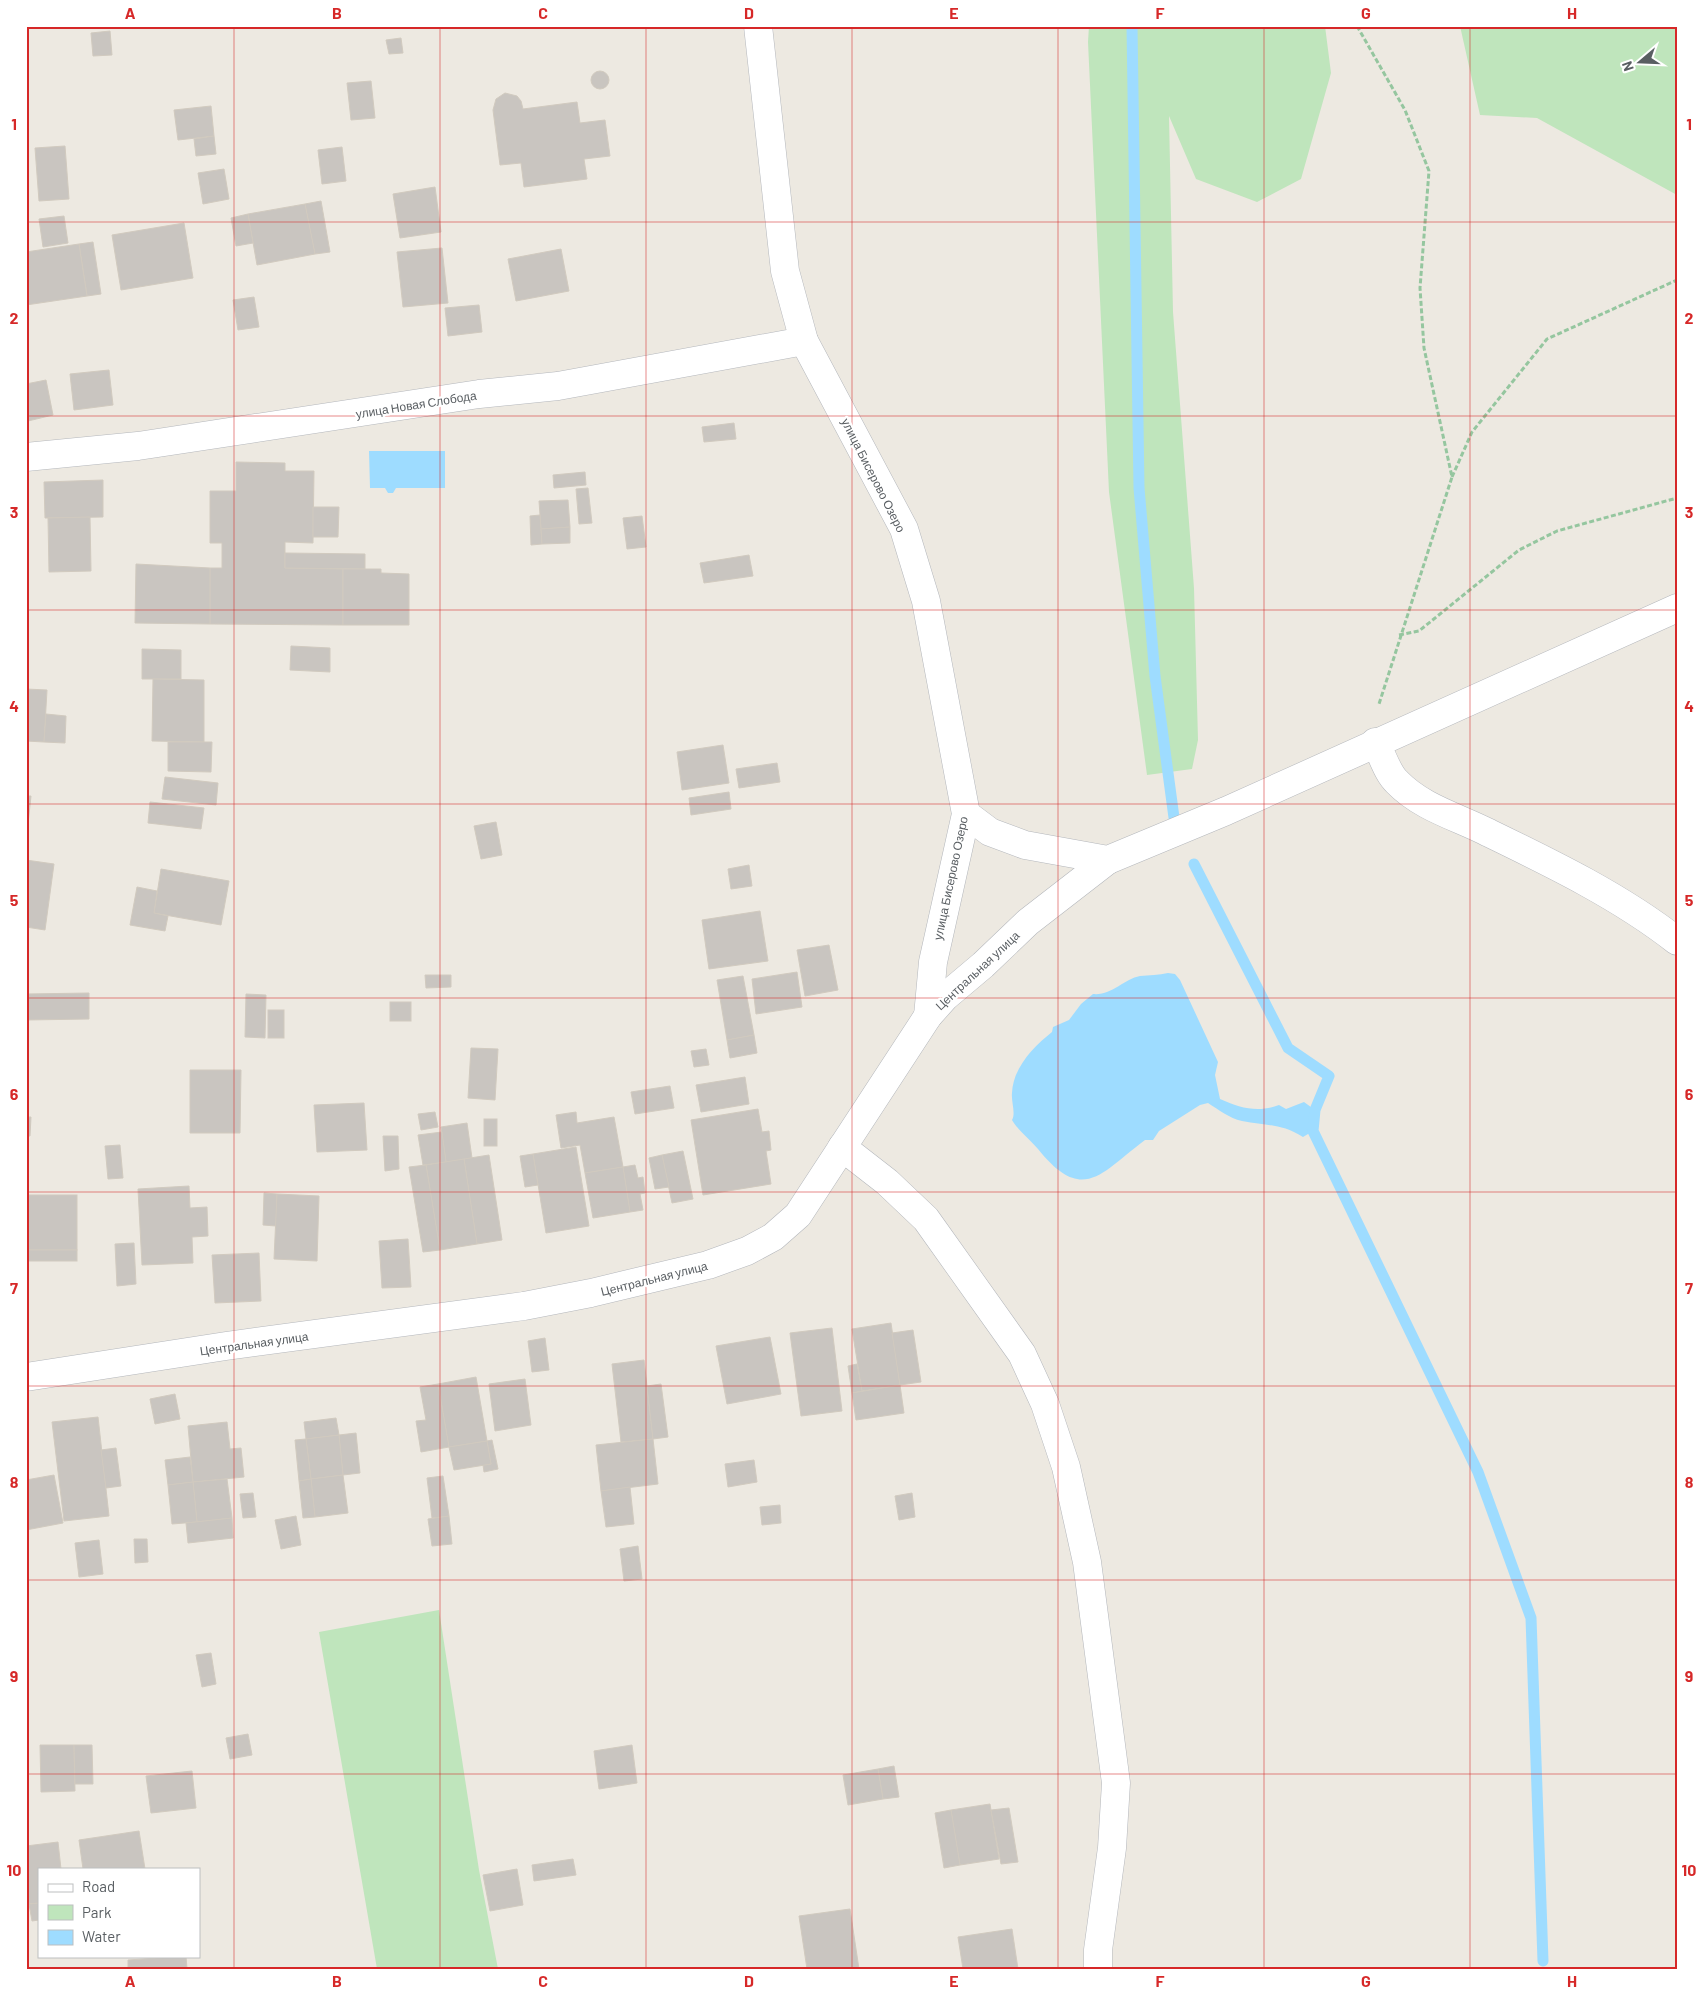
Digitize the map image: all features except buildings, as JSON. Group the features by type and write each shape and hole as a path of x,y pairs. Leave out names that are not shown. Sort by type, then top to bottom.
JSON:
{"street":[{"name":"улица Бисерово Озеро","path":"758,26 785,271 804,341 904,529 926,601 966,814 932,962 928,1016"},
{"name":"улица Новая Слобода","path":"26,457 138,446 479,394 558,386 804,341"},
{"name":"Центральная улица","path":"26,1377 226,1346 524,1306 591,1293 708,1265 747,1251 773,1237 798,1215 928,1016 944,997 983,965 1028,922 1108,860 1226,811 1677,608"},
{"path":"1376,742 1396,781 1429,807 1472,824 1525,850 1594,888 1677,941"},
{"path":"966,814 990,832 1025,845 1108,860"},
{"path":"842,1147 887,1182 926,1219 1022,1354 1045,1404 1066,1467 1087,1562 1116,1784 1112,1848 1098,1950 1098,1969"}],"path":[{"path":"1357,26 1405,110 1429,171 1420,288 1424,348 1452,478"},
{"path":"1376,742 1379,702 1399,636 1452,478 1472,432 1547,339 1677,280"},
{"path":"1399,636 1419,631 1519,550 1557,531 1677,498"}],"green space":[{"path":"1089,26 1325,26 1331,73 1301,179 1257,202 1196,179 1169,116 1173,312 1194,588 1198,740 1192,769 1147,775 1109,492 1088,42"},
{"path":"1460,26 1677,26 1677,195 1537,118 1480,115"},
{"path":"439,1610 479,1870 498,1969 377,1969 319,1632"}],"water":[{"path":"369,451 445,451 445,488 396,488 393,493 388,493 385,488 370,488"},
{"path":"1175,974 1180,980 1218,1062 1215,1075 1220,1099 1242,1107 1256,1109 1279,1105 1286,1109 1304,1102 1315,1110 1313,1131 1303,1137 1280,1127 1237,1120 1208,1103 1200,1105 1159,1131 1153,1140 1145,1140 1104,1172 1092,1178 1080,1179 1068,1176 1054,1166 1020,1131 1012,1120 1014,1114 1013,1084 1016,1075 1031,1051 1052,1032 1053,1027 1069,1020 1081,1004 1093,994 1112,990 1128,980 1140,976"}],"waterway":[{"path":"1132,26 1139,488 1155,676 1175,825"},
{"path":"1194,864 1288,1048 1329,1076 1315,1110 1313,1131 1478,1472 1531,1618 1543,1961"}]}
